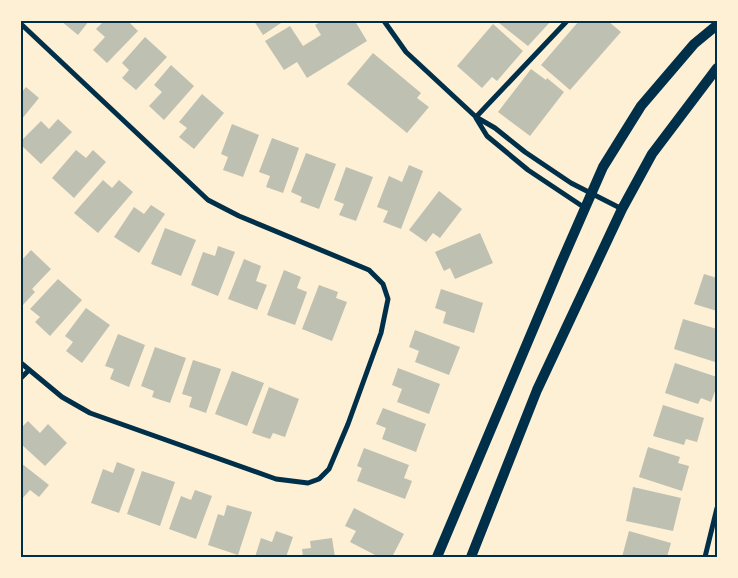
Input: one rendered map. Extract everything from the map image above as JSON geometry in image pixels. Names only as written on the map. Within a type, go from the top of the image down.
[{"type":"main road","points":[[437,557],[603,168],[641,106],[694,44],[717,25]]},
{"type":"main road","points":[[471,557],[537,390],[622,209],[652,154],[717,68]]},
{"type":"street","points":[[384,21],[406,52],[476,117],[495,128],[529,155],[571,183],[622,209]]},
{"type":"street","points":[[476,117],[568,21]]},
{"type":"street","points":[[21,24],[208,200],[239,216],[369,270],[383,284],[388,299],[381,333],[348,424],[329,469],[319,479],[308,483],[276,479],[90,413],[62,397],[21,363]]},
{"type":"street","points":[[476,117],[487,136],[522,165],[585,208]]},
{"type":"street","points":[[522,165],[529,155]]},
{"type":"street","points":[[21,378],[29,370]]},
{"type":"street","points":[[705,557],[717,508]]},
{"type":"building","points":[[61,21],[89,21],[78,35]]},
{"type":"building","points":[[104,21],[128,21],[138,31],[107,63],[93,50],[105,37],[96,29]]},
{"type":"building","points":[[254,21],[284,21],[263,35]]},
{"type":"building","points":[[322,21],[355,21],[367,41],[307,78],[297,62],[284,70],[265,41],[290,26],[303,46],[321,35],[315,25]]},
{"type":"building","points":[[501,21],[551,21],[528,46],[499,23]]},
{"type":"building","points":[[579,21],[608,21],[621,32],[570,90],[541,65]]},
{"type":"building","points":[[493,24],[523,51],[497,81],[492,77],[482,88],[457,66]]},
{"type":"building","points":[[145,37],[167,57],[136,90],[122,78],[129,70],[122,63]]},
{"type":"building","points":[[373,53],[421,93],[417,98],[429,107],[407,133],[347,84]]},
{"type":"building","points":[[171,65],[194,86],[164,120],[149,106],[162,92],[154,85]]},
{"type":"building","points":[[531,69],[546,80],[547,78],[564,92],[530,136],[498,112]]},
{"type":"building","points":[[26,87],[39,98],[21,120],[21,93]]},
{"type":"building","points":[[202,94],[224,113],[194,149],[179,137],[187,128],[179,122]]},
{"type":"building","points":[[58,119],[72,132],[41,164],[21,145],[21,141],[41,121],[49,129]]},
{"type":"building","points":[[232,124],[259,135],[243,177],[223,170],[228,157],[221,154]]},
{"type":"building","points":[[272,138],[299,148],[283,193],[266,187],[270,176],[259,172]]},
{"type":"building","points":[[76,150],[86,158],[93,150],[106,162],[74,198],[52,178]]},
{"type":"building","points":[[306,153],[336,164],[319,209],[300,202],[302,197],[291,192]]},
{"type":"building","points":[[409,165],[423,171],[401,229],[383,222],[388,211],[377,207],[389,176],[402,182]]},
{"type":"building","points":[[346,167],[373,177],[356,221],[339,215],[344,204],[334,200]]},
{"type":"building","points":[[103,180],[112,188],[119,180],[133,192],[98,233],[74,213]]},
{"type":"building","points":[[439,191],[462,209],[440,238],[433,233],[426,242],[409,230]]},
{"type":"building","points":[[151,205],[165,214],[139,253],[114,237],[134,207],[144,214]]},
{"type":"building","points":[[165,228],[196,240],[181,276],[151,264]]},
{"type":"building","points":[[480,233],[493,263],[455,279],[450,268],[444,271],[435,252]]},
{"type":"building","points":[[218,246],[235,252],[218,296],[191,285],[203,252],[215,256]]},
{"type":"building","points":[[31,250],[51,269],[32,289],[35,292],[23,305],[21,261]]},
{"type":"building","points":[[244,259],[261,266],[256,281],[267,285],[257,310],[228,299]]},
{"type":"building","points":[[284,270],[301,277],[297,288],[307,292],[295,325],[267,315]]},
{"type":"building","points":[[704,274],[717,278],[717,311],[694,304]]},
{"type":"building","points":[[58,279],[82,300],[50,336],[35,322],[40,317],[30,309]]},
{"type":"building","points":[[319,285],[338,292],[336,298],[347,302],[332,341],[302,329]]},
{"type":"building","points":[[441,289],[483,303],[474,333],[443,323],[446,312],[435,308]]},
{"type":"building","points":[[86,308],[110,325],[82,363],[66,351],[73,342],[65,336]]},
{"type":"building","points":[[683,319],[717,329],[717,356],[715,362],[674,349]]},
{"type":"building","points":[[415,330],[460,347],[449,375],[415,362],[419,351],[409,347]]},
{"type":"building","points":[[118,334],[145,345],[129,387],[110,379],[114,369],[105,366]]},
{"type":"building","points":[[155,347],[186,358],[170,403],[152,397],[154,391],[141,386]]},
{"type":"building","points":[[193,360],[221,369],[206,413],[189,407],[192,397],[182,394]]},
{"type":"building","points":[[675,363],[717,377],[717,386],[711,402],[701,398],[698,404],[665,393]]},
{"type":"building","points":[[398,368],[440,384],[429,414],[397,402],[402,389],[392,385]]},
{"type":"building","points":[[232,371],[264,383],[247,426],[215,414]]},
{"type":"building","points":[[269,387],[299,399],[285,437],[273,433],[270,439],[252,433]]},
{"type":"building","points":[[663,405],[704,418],[697,442],[686,439],[684,445],[653,436]]},
{"type":"building","points":[[383,408],[426,424],[416,452],[382,439],[386,428],[376,424]]},
{"type":"building","points":[[28,421],[40,433],[48,424],[67,443],[45,466],[21,444],[21,428]]},
{"type":"building","points":[[648,447],[680,457],[678,463],[689,466],[682,491],[639,477]]},
{"type":"building","points":[[364,448],[409,465],[404,478],[412,481],[405,499],[357,481],[362,468],[357,466]]},
{"type":"building","points":[[117,462],[135,469],[119,513],[91,503],[103,469],[113,473]]},
{"type":"building","points":[[21,463],[49,485],[39,497],[30,490],[21,500]]},
{"type":"building","points":[[142,471],[175,482],[160,526],[127,514]]},
{"type":"building","points":[[633,487],[681,498],[673,531],[626,521]]},
{"type":"building","points":[[195,490],[212,496],[196,539],[169,529],[181,496],[191,500]]},
{"type":"building","points":[[227,505],[252,512],[238,555],[208,545],[218,514],[224,516]]},
{"type":"building","points":[[354,508],[404,534],[392,557],[379,557],[350,542],[356,531],[345,526]]},
{"type":"building","points":[[276,531],[293,537],[286,557],[255,557],[261,538],[272,542]]},
{"type":"building","points":[[629,531],[671,543],[667,557],[622,557]]},
{"type":"building","points":[[332,538],[335,557],[303,557],[302,549],[311,548],[310,541]]}]
